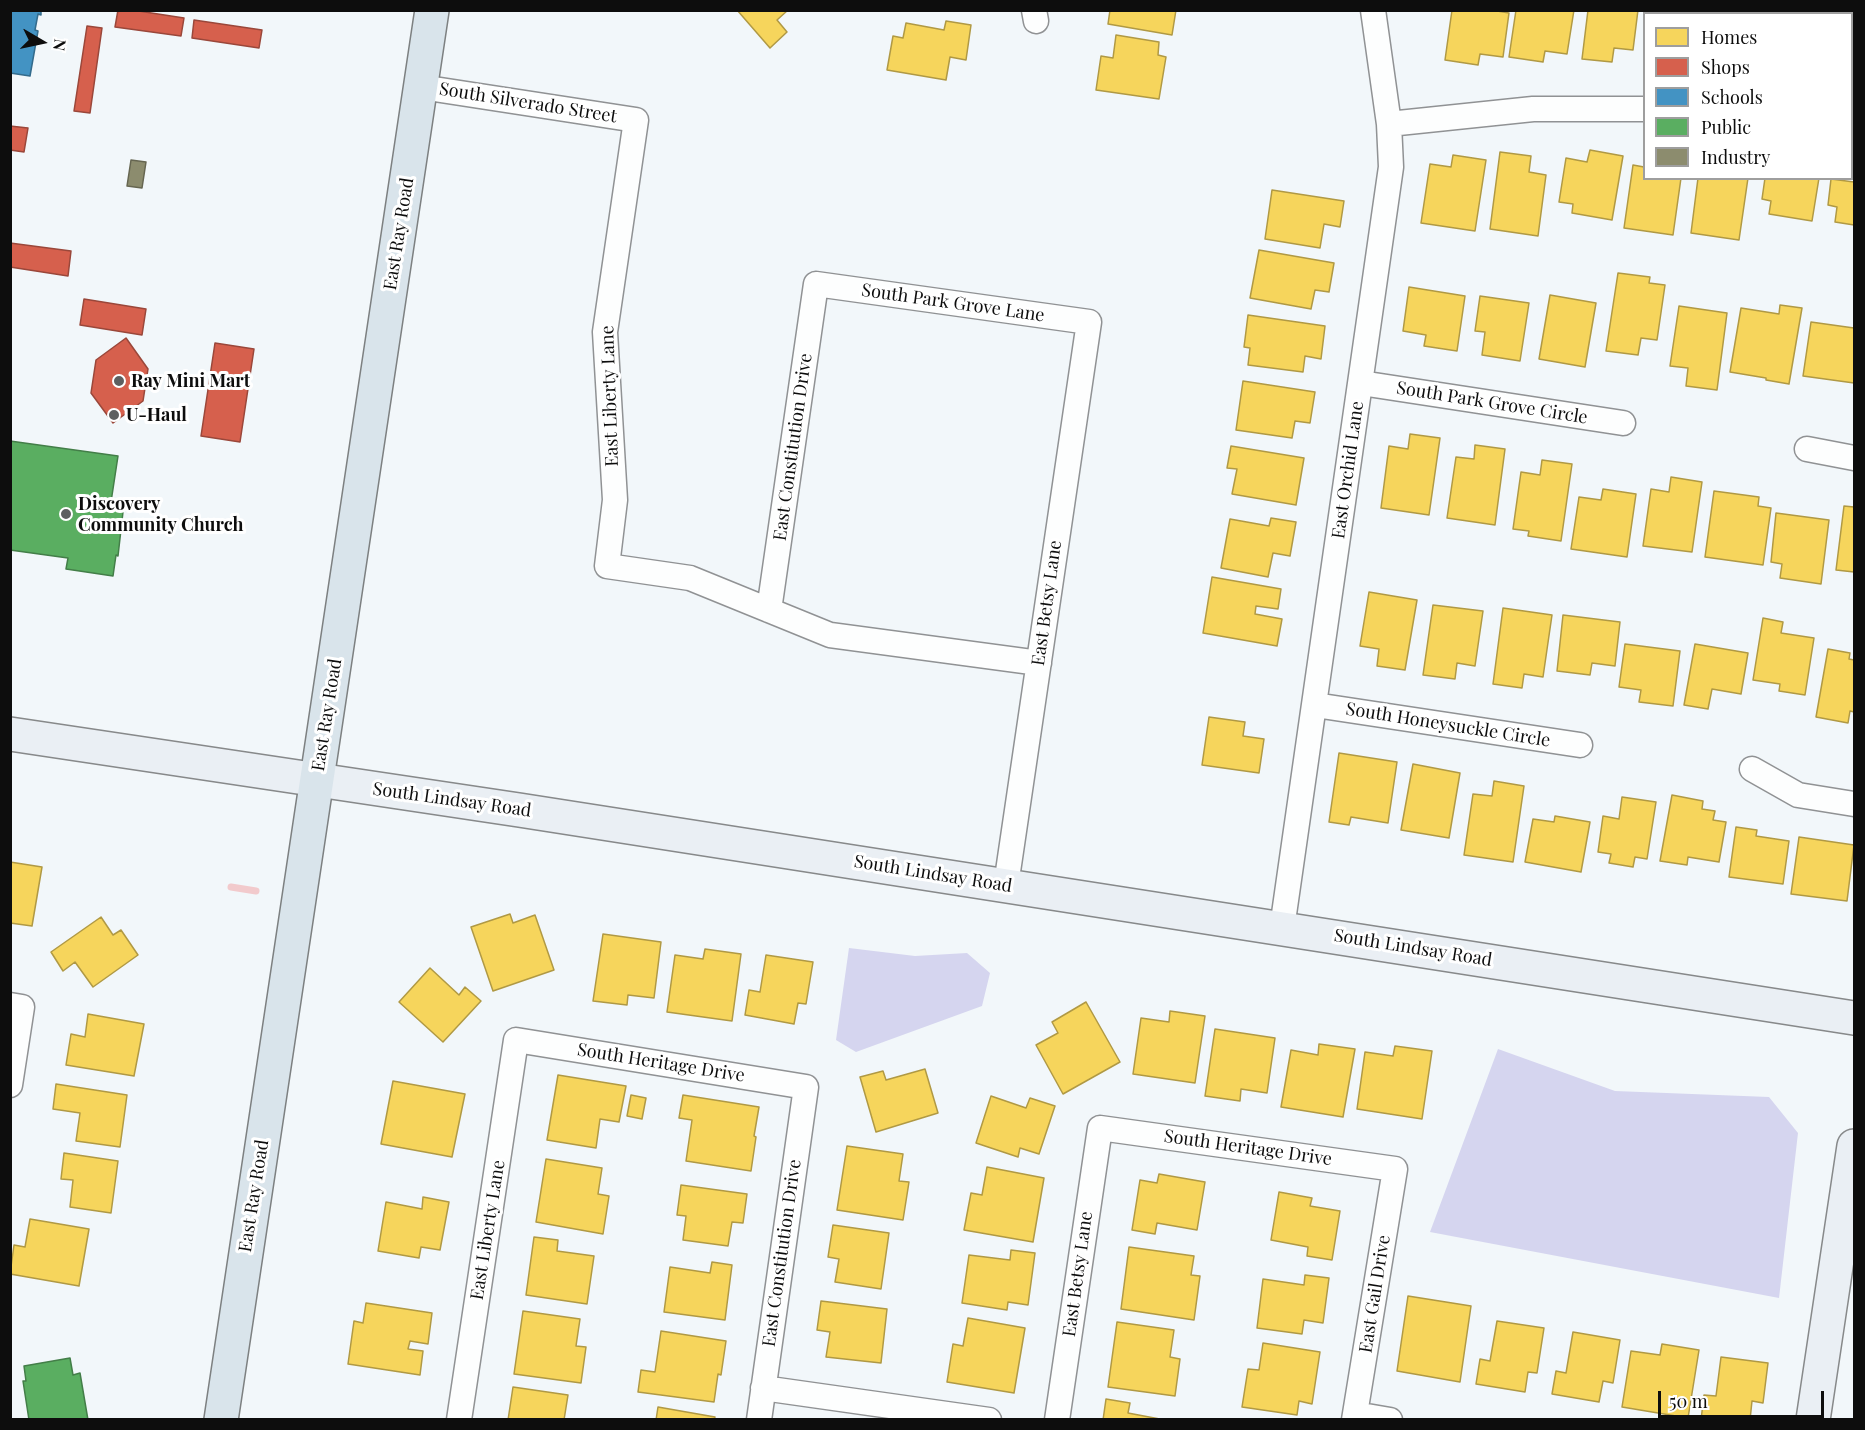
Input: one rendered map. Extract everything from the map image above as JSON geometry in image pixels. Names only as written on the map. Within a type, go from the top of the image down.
[{"type":"main road","name":"East Ray Road","points":[[221,1419],[432,10]]},
{"type":"main road","name":"South Lindsay Road","points":[[10,734],[1006,885],[1854,1018]]},
{"type":"main road","points":[[1813,1419],[1846,1246],[1854,1146]]},
{"type":"street","name":"East Orchid Lane","points":[[1282,928],[1391,167],[1389,124],[1373,10]]},
{"type":"street","name":"South Silverado Street","points":[[421,87],[636,120]]},
{"type":"street","points":[[1389,124],[1533,109],[1643,109]]},
{"type":"street","name":"East Liberty Lane","points":[[636,120],[605,332],[615,500],[607,566],[690,578],[770,610]]},
{"type":"street","name":"South Park Grove Lane","points":[[816,284],[1089,322]]},
{"type":"street","name":"East Constitution Drive","points":[[770,610],[816,284]]},
{"type":"street","name":"East Betsy Lane","points":[[1006,885],[1089,322]]},
{"type":"street","name":"South Park Grove Circle","points":[[1361,383],[1623,423]]},
{"type":"street","points":[[1807,449],[1854,458]]},
{"type":"street","points":[[770,610],[830,635],[1038,663]]},
{"type":"street","name":"South Honeysuckle Circle","points":[[1315,705],[1580,745]]},
{"type":"street","points":[[1752,769],[1798,795],[1854,804]]},
{"type":"street","points":[[10,1084],[16,1006]]},
{"type":"street","name":"East Liberty Lane","points":[[459,1419],[516,1040]]},
{"type":"street","name":"South Heritage Drive","points":[[516,1040],[806,1087]]},
{"type":"street","name":"East Constitution Drive","points":[[759,1419],[806,1087]]},
{"type":"street","name":"East Betsy Lane","points":[[1057,1419],[1100,1128]]},
{"type":"street","name":"South Heritage Drive","points":[[1100,1128],[1395,1169]]},
{"type":"street","name":"East Gail Drive","points":[[1355,1417],[1395,1169]]},
{"type":"street","points":[[764,1388],[989,1419]]},
{"type":"street","points":[[1355,1417],[1390,1419]]},
{"type":"shaded area","points":[[849,948],[915,956],[967,953],[990,973],[982,1006],[856,1052],[836,1040]]},
{"type":"shaded area","points":[[1498,1049],[1615,1091],[1769,1097],[1798,1133],[1779,1298],[1430,1232]]},
{"type":"building: Homes","points":[[737,10],[788,10],[777,20],[787,32],[770,48]]},
{"type":"building: Homes","points":[[1110,10],[1176,10],[1172,35],[1108,24]]},
{"type":"building: Homes","points":[[1452,10],[1491,10],[1509,13],[1503,57],[1480,54],[1478,65],[1445,60]]},
{"type":"building: Homes","points":[[1516,10],[1574,10],[1567,54],[1545,51],[1543,62],[1509,57]]},
{"type":"building: Homes","points":[[1588,10],[1638,10],[1633,50],[1614,48],[1612,62],[1582,59]]},
{"type":"building: Homes","points":[[1650,10],[1679,10],[1689,12],[1650,12]]},
{"type":"building: Homes","points":[[946,21],[971,25],[966,60],[950,57],[946,80],[887,70],[893,36],[903,38],[906,23],[944,30]]},
{"type":"building: Homes","points":[[1116,35],[1159,42],[1158,55],[1166,57],[1159,99],[1096,90],[1101,56],[1113,58]]},
{"type":"building: Homes","points":[[1854,46],[1854,89],[1853,88]]},
{"type":"building: Homes","points":[[1590,150],[1623,156],[1612,220],[1572,213],[1573,204],[1559,202],[1566,158],[1587,162]]},
{"type":"building: Homes","points":[[1500,152],[1531,156],[1529,172],[1546,175],[1538,236],[1490,229]]},
{"type":"building: Homes","points":[[1453,155],[1486,160],[1475,231],[1421,223],[1430,164],[1451,167]]},
{"type":"building: Homes","points":[[1633,165],[1643,167],[1643,180],[1681,180],[1673,235],[1624,228]]},
{"type":"building: Homes","points":[[1698,180],[1748,180],[1739,240],[1691,233]]},
{"type":"building: Homes","points":[[1765,180],[1819,180],[1812,221],[1769,214],[1771,201],[1762,199]]},
{"type":"building: Homes","points":[[1831,180],[1854,182],[1854,225],[1835,222],[1837,207],[1828,205]]},
{"type":"building: Homes","points":[[1272,190],[1344,201],[1340,227],[1324,224],[1320,248],[1265,239]]},
{"type":"building: Homes","points":[[1259,250],[1334,263],[1329,292],[1315,290],[1311,309],[1250,298]]},
{"type":"building: Homes","points":[[1618,273],[1650,277],[1649,283],[1665,285],[1657,340],[1641,338],[1638,355],[1606,351]]},
{"type":"building: Homes","points":[[1409,287],[1465,296],[1457,351],[1424,346],[1426,335],[1403,331]]},
{"type":"building: Homes","points":[[1550,295],[1596,303],[1585,367],[1539,359]]},
{"type":"building: Homes","points":[[1480,296],[1529,303],[1520,361],[1482,355],[1485,332],[1475,331]]},
{"type":"building: Homes","points":[[1780,305],[1802,308],[1789,384],[1730,372],[1741,308],[1779,314]]},
{"type":"building: Homes","points":[[1679,306],[1727,313],[1717,390],[1686,386],[1688,368],[1670,366]]},
{"type":"building: Homes","points":[[1248,315],[1325,326],[1321,359],[1305,356],[1303,372],[1248,365],[1250,348],[1244,347]]},
{"type":"building: Homes","points":[[1811,322],[1854,328],[1854,383],[1803,376]]},
{"type":"building: Homes","points":[[1243,381],[1315,392],[1310,423],[1295,421],[1292,438],[1236,430]]},
{"type":"building: Homes","points":[[1410,434],[1440,438],[1429,515],[1381,508],[1389,446],[1408,449]]},
{"type":"building: Homes","points":[[1475,445],[1505,449],[1495,525],[1447,518],[1456,457],[1474,459]]},
{"type":"building: Homes","points":[[1231,446],[1304,458],[1296,505],[1232,494],[1237,469],[1227,468]]},
{"type":"building: Homes","points":[[1542,460],[1572,464],[1561,541],[1528,536],[1529,531],[1513,529],[1521,472],[1540,475]]},
{"type":"building: Homes","points":[[1671,477],[1702,482],[1692,552],[1643,546],[1651,489],[1669,492]]},
{"type":"building: Homes","points":[[1603,489],[1636,494],[1627,557],[1571,549],[1579,497],[1601,500]]},
{"type":"building: Homes","points":[[1714,491],[1759,497],[1758,506],[1771,508],[1763,565],[1705,557]]},
{"type":"building: Homes","points":[[1844,506],[1854,507],[1854,572],[1836,570]]},
{"type":"building: Homes","points":[[1776,513],[1829,520],[1821,584],[1780,578],[1782,564],[1771,562]]},
{"type":"building: Homes","points":[[1271,518],[1296,522],[1290,556],[1273,553],[1268,577],[1221,568],[1230,519],[1269,526]]},
{"type":"building: Homes","points":[[1212,577],[1281,589],[1278,609],[1256,606],[1255,614],[1282,619],[1277,646],[1203,633]]},
{"type":"building: Homes","points":[[1369,592],[1417,600],[1405,670],[1377,666],[1379,649],[1360,646]]},
{"type":"building: Homes","points":[[1433,605],[1483,611],[1475,666],[1457,663],[1455,679],[1423,675]]},
{"type":"building: Homes","points":[[1503,608],[1552,615],[1543,677],[1524,674],[1522,688],[1493,684]]},
{"type":"building: Homes","points":[[1563,615],[1620,622],[1615,666],[1592,663],[1590,675],[1557,671]]},
{"type":"building: Homes","points":[[1763,618],[1783,622],[1781,633],[1814,638],[1805,695],[1779,691],[1780,684],[1753,680]]},
{"type":"building: Homes","points":[[1625,644],[1680,651],[1673,706],[1639,702],[1641,690],[1619,687]]},
{"type":"building: Homes","points":[[1695,644],[1748,653],[1741,694],[1712,689],[1708,709],[1684,705]]},
{"type":"building: Homes","points":[[1828,649],[1850,653],[1849,659],[1854,660],[1854,712],[1850,711],[1848,723],[1816,717]]},
{"type":"building: Homes","points":[[1209,717],[1245,722],[1243,736],[1264,739],[1259,773],[1202,765]]},
{"type":"building: Homes","points":[[1339,753],[1397,762],[1388,823],[1351,817],[1349,825],[1329,822]]},
{"type":"building: Homes","points":[[1413,764],[1460,773],[1449,838],[1401,830]]},
{"type":"building: Homes","points":[[1494,781],[1524,786],[1513,862],[1464,855],[1473,794],[1492,796]]},
{"type":"building: Homes","points":[[1672,795],[1703,801],[1702,809],[1715,811],[1713,820],[1726,822],[1719,862],[1688,857],[1687,865],[1660,861]]},
{"type":"building: Homes","points":[[1622,797],[1656,802],[1647,859],[1635,857],[1633,867],[1609,863],[1611,854],[1598,852],[1603,816],[1619,819]]},
{"type":"building: Homes","points":[[1555,816],[1590,822],[1581,872],[1525,862],[1533,819],[1554,822]]},
{"type":"building: Homes","points":[[1736,827],[1757,830],[1756,836],[1789,841],[1783,884],[1729,877]]},
{"type":"building: Homes","points":[[1799,837],[1854,845],[1847,901],[1791,894]]},
{"type":"building: Homes","points":[[10,862],[42,867],[32,926],[10,923]]},
{"type":"building: Homes","points":[[510,914],[513,923],[535,915],[554,970],[493,991],[471,927]]},
{"type":"building: Homes","points":[[101,917],[113,935],[121,930],[138,955],[93,987],[75,962],[63,971],[51,952]]},
{"type":"building: Homes","points":[[603,934],[661,942],[654,998],[628,995],[627,1005],[593,1001]]},
{"type":"building: Homes","points":[[705,949],[741,954],[732,1021],[667,1012],[675,955],[703,959]]},
{"type":"building: Homes","points":[[766,955],[813,962],[806,1004],[798,1003],[794,1024],[745,1015],[749,990],[760,992]]},
{"type":"building: Homes","points":[[430,968],[459,995],[465,987],[481,1001],[443,1042],[399,1002]]},
{"type":"building: Homes","points":[[1086,1002],[1120,1062],[1063,1094],[1036,1045],[1058,1033],[1052,1022]]},
{"type":"building: Homes","points":[[1170,1011],[1205,1016],[1195,1083],[1133,1074],[1141,1018],[1169,1022]]},
{"type":"building: Homes","points":[[88,1014],[144,1024],[134,1076],[66,1065],[71,1034],[85,1037]]},
{"type":"building: Homes","points":[[1215,1029],[1275,1038],[1267,1093],[1241,1089],[1240,1101],[1205,1096]]},
{"type":"building: Homes","points":[[1319,1044],[1355,1049],[1343,1117],[1281,1107],[1291,1050],[1318,1055]]},
{"type":"building: Homes","points":[[1395,1046],[1432,1051],[1422,1119],[1357,1109],[1365,1052],[1393,1056]]},
{"type":"building: Homes","points":[[925,1069],[938,1113],[876,1132],[860,1077],[883,1071],[886,1080]]},
{"type":"building: Homes","points":[[558,1075],[626,1086],[619,1122],[600,1119],[596,1148],[547,1140]]},
{"type":"building: Homes","points":[[393,1081],[465,1094],[452,1157],[381,1144]]},
{"type":"building: Homes","points":[[56,1084],[127,1095],[120,1147],[76,1141],[80,1113],[53,1109]]},
{"type":"building: Homes","points":[[631,1095],[646,1098],[642,1119],[627,1116]]},
{"type":"building: Homes","points":[[683,1095],[759,1107],[751,1171],[686,1161],[692,1120],[679,1118]]},
{"type":"building: Homes","points":[[991,1096],[1026,1108],[1030,1098],[1055,1106],[1039,1154],[1020,1148],[1018,1157],[976,1143]]},
{"type":"building: Homes","points":[[847,1146],[903,1154],[899,1181],[909,1182],[903,1220],[837,1210]]},
{"type":"building: Homes","points":[[64,1153],[118,1161],[111,1213],[70,1207],[73,1180],[61,1179]]},
{"type":"building: Homes","points":[[546,1159],[602,1168],[598,1194],[609,1196],[603,1234],[536,1222]]},
{"type":"building: Homes","points":[[987,1167],[1044,1178],[1033,1242],[964,1230],[971,1193],[982,1195]]},
{"type":"building: Homes","points":[[1159,1174],[1205,1182],[1197,1230],[1157,1223],[1155,1234],[1132,1230],[1140,1180],[1157,1183]]},
{"type":"building: Homes","points":[[681,1185],[747,1194],[743,1223],[732,1222],[728,1246],[683,1240],[686,1216],[677,1215]]},
{"type":"building: Homes","points":[[1279,1192],[1312,1198],[1310,1206],[1340,1211],[1332,1260],[1307,1256],[1308,1247],[1271,1240]]},
{"type":"building: Homes","points":[[423,1197],[449,1202],[440,1250],[421,1247],[419,1258],[378,1251],[386,1202],[422,1209]]},
{"type":"building: Homes","points":[[30,1219],[89,1229],[79,1286],[10,1274],[14,1245],[25,1247]]},
{"type":"building: Homes","points":[[833,1225],[889,1233],[881,1289],[835,1282],[839,1259],[828,1257]]},
{"type":"building: Homes","points":[[534,1237],[558,1240],[557,1251],[594,1256],[587,1304],[526,1295]]},
{"type":"building: Homes","points":[[1129,1247],[1194,1256],[1191,1275],[1200,1276],[1194,1320],[1121,1309]]},
{"type":"building: Homes","points":[[1011,1250],[1035,1253],[1028,1305],[1008,1302],[1007,1310],[962,1303],[969,1255],[1010,1260]]},
{"type":"building: Homes","points":[[712,1262],[732,1265],[725,1320],[664,1312],[670,1267],[710,1273]]},
{"type":"building: Homes","points":[[1305,1275],[1329,1278],[1323,1323],[1304,1320],[1302,1334],[1257,1328],[1263,1279],[1304,1285]]},
{"type":"building: Homes","points":[[1408,1296],[1471,1306],[1460,1382],[1397,1371]]},
{"type":"building: Homes","points":[[821,1301],[887,1309],[881,1363],[826,1357],[830,1332],[817,1330]]},
{"type":"building: Homes","points":[[366,1303],[432,1313],[428,1344],[410,1341],[408,1349],[423,1351],[420,1375],[348,1364],[354,1321],[363,1323]]},
{"type":"building: Homes","points":[[523,1311],[580,1319],[576,1346],[586,1347],[581,1383],[514,1374]]},
{"type":"building: Homes","points":[[968,1318],[1025,1328],[1014,1393],[947,1382],[953,1344],[963,1346]]},
{"type":"building: Homes","points":[[1497,1321],[1544,1328],[1537,1373],[1528,1372],[1525,1392],[1476,1384],[1480,1359],[1490,1361]]},
{"type":"building: Homes","points":[[1117,1322],[1174,1330],[1170,1357],[1180,1359],[1175,1396],[1108,1387]]},
{"type":"building: Homes","points":[[661,1331],[726,1341],[714,1402],[638,1392],[641,1370],[655,1372]]},
{"type":"building: Homes","points":[[1573,1332],[1620,1340],[1613,1383],[1603,1381],[1599,1402],[1552,1394],[1556,1371],[1566,1373]]},
{"type":"building: Homes","points":[[1263,1343],[1320,1352],[1312,1404],[1299,1401],[1297,1415],[1242,1407],[1248,1369],[1259,1370]]},
{"type":"building: Homes","points":[[1662,1344],[1699,1350],[1688,1418],[1622,1407],[1631,1351],[1660,1355]]},
{"type":"building: Homes","points":[[1721,1357],[1768,1363],[1763,1403],[1752,1401],[1750,1420],[1701,1420],[1704,1395],[1716,1396]]},
{"type":"building: Homes","points":[[513,1387],[568,1395],[564,1420],[508,1420]]},
{"type":"building: Homes","points":[[1106,1399],[1130,1403],[1128,1413],[1165,1420],[1103,1420]]},
{"type":"building: Homes","points":[[658,1407],[715,1417],[714,1420],[656,1420]]},
{"type":"building: Shops","points":[[118,10],[184,18],[181,36],[115,27]]},
{"type":"building: Shops","points":[[194,20],[262,30],[259,48],[192,38]]},
{"type":"building: Shops","points":[[87,26],[102,28],[90,113],[74,111]]},
{"type":"building: Shops","points":[[10,126],[28,128],[24,152],[10,150]]},
{"type":"building: Shops","points":[[10,243],[71,251],[68,276],[10,267]]},
{"type":"building: Shops","points":[[84,299],[146,309],[142,335],[80,325]]},
{"type":"building: Shops","name":"Ray Mini Mart","points":[[126,338],[148,369],[143,401],[113,423],[91,393],[96,360]]},
{"type":"building: Shops","points":[[215,343],[254,349],[240,442],[201,436]]},
{"type":"building: Schools","points":[[10,10],[41,10],[35,30],[38,31],[30,76],[10,73]]},
{"type":"building: Public","name":"Discovery Community Church","points":[[10,441],[118,456],[111,502],[124,503],[118,556],[116,555],[113,576],[66,569],[68,558],[10,550]]},
{"type":"building: Public","points":[[70,1358],[73,1375],[80,1373],[88,1420],[29,1420],[23,1381],[26,1381],[24,1366]]},
{"type":"building: Industry","points":[[131,160],[146,162],[142,188],[127,186]]},
{"type":"waterway","points":[[231,887],[256,891]]},
{"type":"place","name":"Ray Mini Mart","points":[[119,381]]},
{"type":"place","name":"U-Haul","points":[[114,415]]},
{"type":"place","name":"Discovery Community Church","points":[[66,514]]}]
